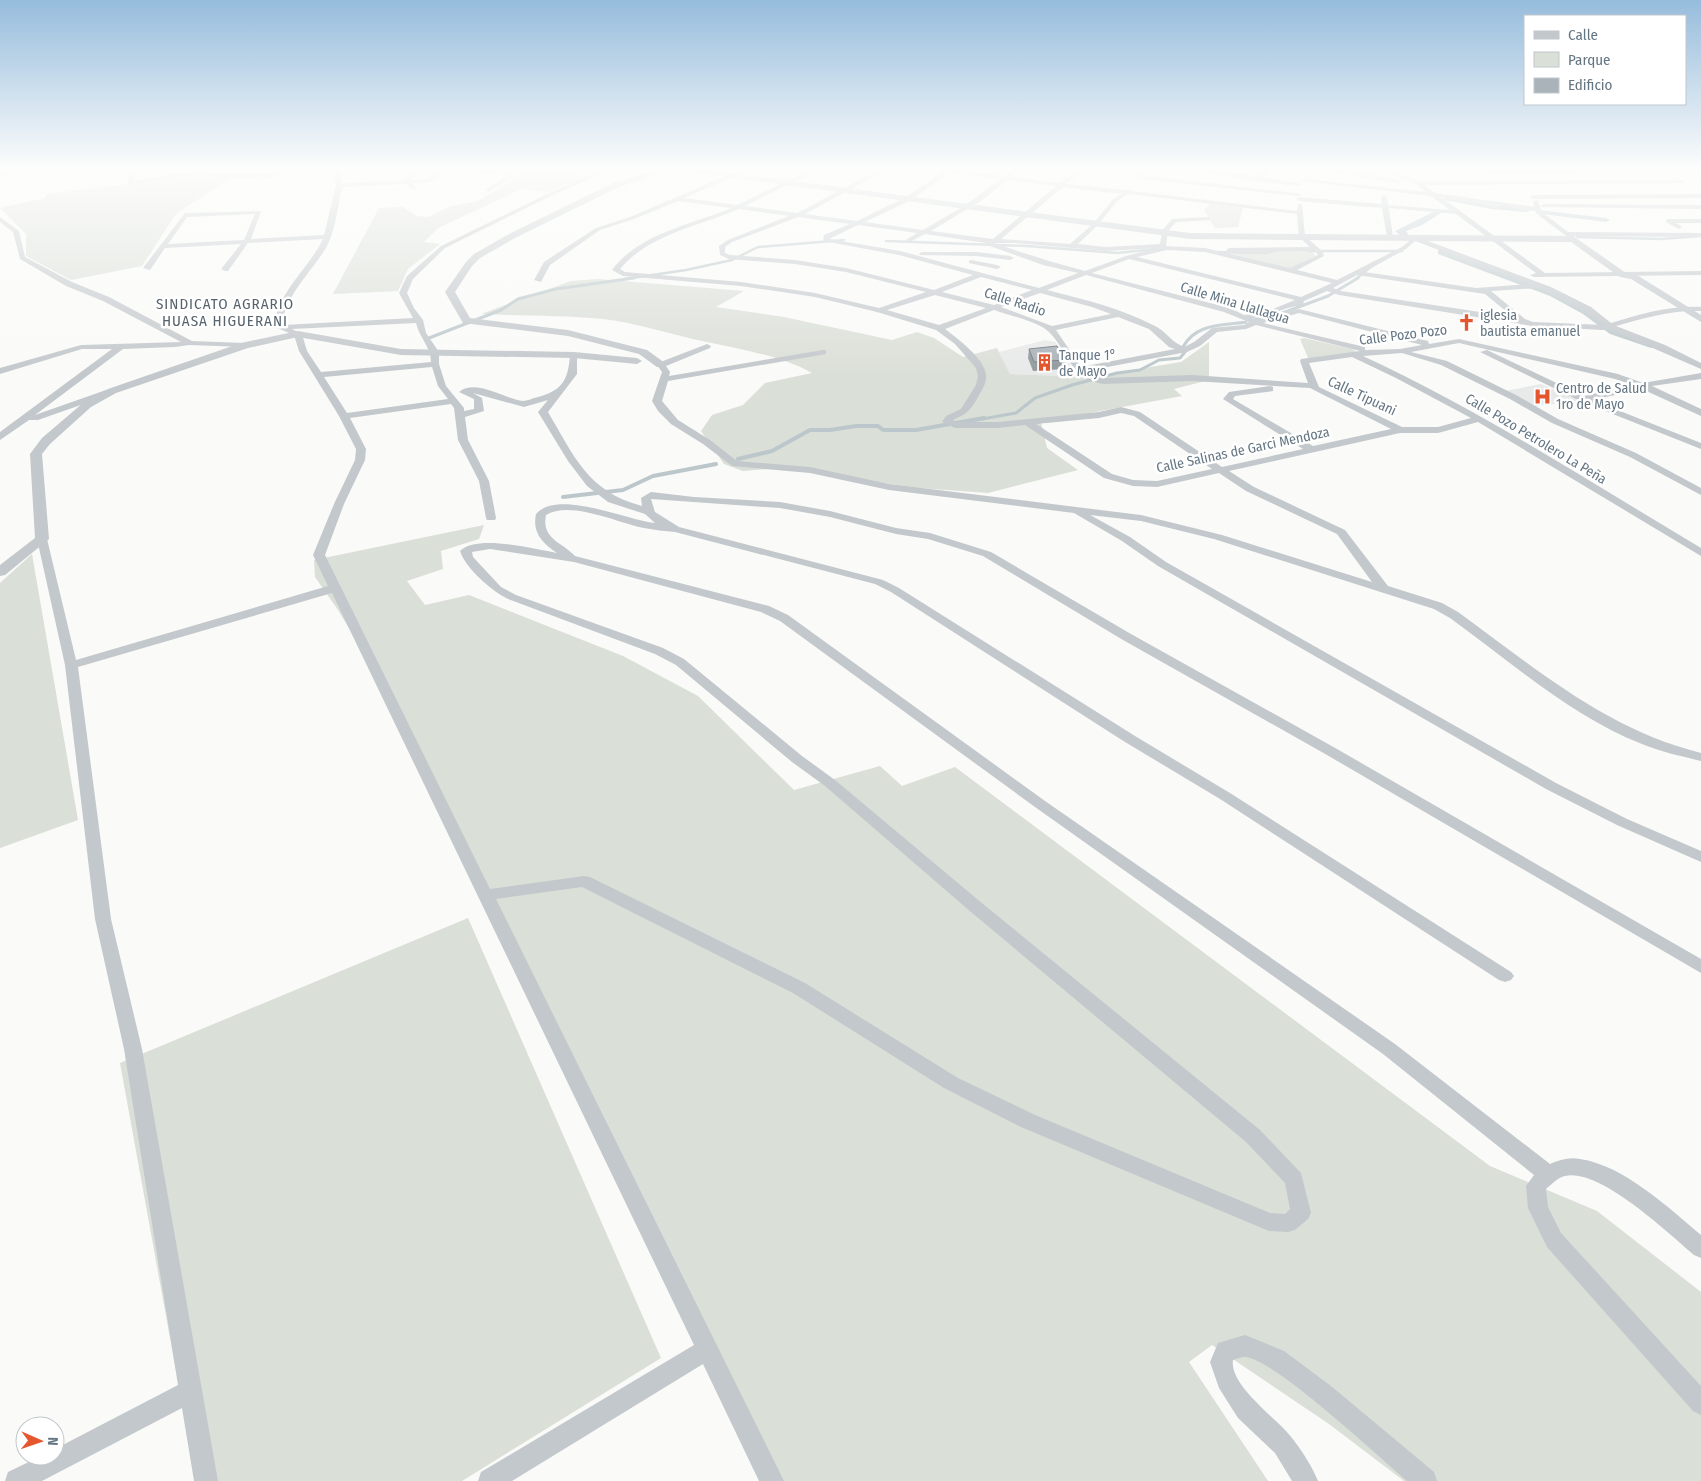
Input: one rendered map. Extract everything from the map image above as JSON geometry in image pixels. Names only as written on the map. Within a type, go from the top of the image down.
[{"type":"street","points":[[17,236],[20,253],[26,261],[69,284],[106,299],[190,343]]},
{"type":"street","points":[[147,268],[170,236]]},
{"type":"street","points":[[225,269],[249,236]]},
{"type":"street","points":[[466,236],[444,247],[431,257],[410,278],[403,293],[410,308],[419,320],[422,333],[436,352],[434,364],[442,386],[459,408],[463,440],[484,480],[491,518]]},
{"type":"street","points":[[512,236],[477,256],[469,264],[450,292],[466,321],[535,328],[643,352],[661,365],[666,372],[656,401],[659,407],[669,418],[715,447],[728,460],[736,464],[810,470],[889,487],[1072,509],[1168,523],[1383,588],[1438,606],[1454,615],[1568,698],[1623,730],[1663,747],[1701,758]]},
{"type":"street","points":[[538,280],[547,264],[586,236]]},
{"type":"street","points":[[663,236],[650,241],[622,262],[616,270],[630,274],[762,286],[815,295],[879,310],[940,328],[958,342],[980,367],[982,376],[980,385],[965,410],[949,418],[947,422],[956,425],[1028,422],[1099,415],[1121,410],[1137,414],[1250,489],[1341,532],[1383,588]]},
{"type":"street","name":"Calle Radio","points":[[739,236],[722,246],[722,254],[738,258],[819,265],[935,292],[1039,322],[1051,329],[1079,370]]},
{"type":"street","points":[[826,236],[825,240],[900,253],[1042,290],[1120,314],[1152,327],[1172,345],[1184,350]]},
{"type":"street","points":[[908,241],[917,236]]},
{"type":"street","points":[[955,236],[992,241],[1115,249],[1165,247],[1205,250],[1338,282]]},
{"type":"street","points":[[998,236],[988,244],[1026,257]]},
{"type":"street","points":[[1072,246],[1083,236]]},
{"type":"street","points":[[1165,247],[1166,236]]},
{"type":"street","points":[[1193,236],[1394,237],[1412,240],[1514,276],[1579,308],[1606,327],[1701,371]]},
{"type":"street","points":[[1489,236],[1542,274]]},
{"type":"street","points":[[1244,317],[1267,314],[1327,288],[1412,240],[1640,236]]},
{"type":"street","points":[[163,246],[327,237],[320,252],[296,285],[278,320],[279,327]]},
{"type":"street","points":[[1292,270],[1318,258],[1321,254],[1302,237]]},
{"type":"street","points":[[1570,237],[1623,274],[1634,278],[1701,319]]},
{"type":"street","points":[[1412,240],[1536,286]]},
{"type":"street","points":[[940,328],[1128,257],[1165,247]]},
{"type":"street","points":[[1205,250],[1316,249]]},
{"type":"street","points":[[900,253],[976,254],[1016,259],[1026,257]]},
{"type":"street","points":[[941,254],[998,267]]},
{"type":"street","name":"Calle Mina Llallagua","points":[[1026,257],[1227,310],[1254,323],[1355,348],[1380,351]]},
{"type":"street","points":[[1128,257],[1300,299]]},
{"type":"street","points":[[1357,272],[1471,290],[1536,286]]},
{"type":"street","points":[[1514,276],[1542,274],[1701,273]]},
{"type":"street","points":[[879,310],[935,292],[980,274]]},
{"type":"street","points":[[1327,288],[1339,293],[1532,324],[1606,327],[1644,316],[1683,308],[1701,309]]},
{"type":"street","points":[[1486,290],[1522,321]]},
{"type":"street","points":[[1299,312],[1296,308],[1300,299]]},
{"type":"street","points":[[1079,370],[1184,350],[1197,344],[1215,330],[1246,327],[1254,323],[1299,312],[1408,340],[1440,344]]},
{"type":"street","points":[[1051,329],[1120,314]]},
{"type":"street","points":[[279,327],[419,320]]},
{"type":"street","points":[[279,327],[298,334],[401,352],[574,354],[622,358],[661,365],[707,346]]},
{"type":"street","points":[[1606,327],[1701,366]]},
{"type":"street","points":[[27,417],[35,418],[245,346],[298,334]]},
{"type":"street","points":[[298,334],[302,351],[344,416],[361,449],[360,460],[339,504],[319,555],[772,1481]]},
{"type":"street","points":[[1459,341],[1480,337]]},
{"type":"street","points":[[1459,341],[1583,399],[1701,446]]},
{"type":"street","name":"Calle Pozo Pozo","points":[[1313,386],[1304,361],[1380,351],[1400,351],[1459,341],[1608,374],[1646,386],[1701,413]]},
{"type":"street","points":[[0,371],[81,347],[190,343],[245,346]]},
{"type":"street","points":[[0,437],[121,346]]},
{"type":"street","points":[[1400,351],[1444,363],[1513,397],[1554,421],[1633,455],[1701,492]]},
{"type":"street","points":[[664,379],[823,352]]},
{"type":"street","points":[[574,354],[573,374],[543,412],[570,456],[593,488],[613,501],[650,512]]},
{"type":"street","name":"Calle Pozo Petrolero La Peña","points":[[1354,355],[1399,376],[1478,419],[1701,553]]},
{"type":"street","points":[[1689,360],[1701,358]]},
{"type":"street","points":[[318,375],[434,364]]},
{"type":"street","points":[[1079,370],[1092,379],[1103,381],[1192,378],[1313,386]]},
{"type":"street","points":[[1583,399],[1701,376]]},
{"type":"street","points":[[1312,449],[1227,399],[1232,394],[1313,386]]},
{"type":"street","name":"Calle Tipuani","points":[[1313,386],[1321,392],[1400,430]]},
{"type":"street","points":[[460,415],[479,411],[478,398],[463,392],[475,390],[524,404],[558,394]]},
{"type":"street","points":[[112,391],[87,405],[46,441],[36,454],[42,539],[54,602],[71,665],[103,919],[133,1049],[206,1481]]},
{"type":"street","points":[[344,416],[454,401]]},
{"type":"street","name":"Calle Salinas de Garci Mendoza","points":[[1028,422],[1108,476],[1133,483],[1157,484],[1400,430],[1438,430],[1478,419]]},
{"type":"street","points":[[675,529],[656,520],[645,503],[646,498],[651,495],[694,500],[780,505],[830,514],[896,531],[930,536],[988,554],[1128,637],[1401,792],[1701,968]]},
{"type":"street","points":[[575,559],[545,540],[540,531],[538,520],[541,514],[550,509],[563,507],[603,513],[644,525],[675,529],[879,582],[895,590],[1130,739],[1225,796],[1505,976]]},
{"type":"street","points":[[1072,509],[1126,539],[1162,564],[1551,786],[1622,822],[1701,857]]},
{"type":"street","points":[[0,572],[42,539]]},
{"type":"street","points":[[485,895],[584,881],[799,988],[951,1083],[1028,1121],[1179,1186],[1269,1222],[1288,1223],[1301,1213],[1294,1179],[1253,1136],[984,914],[830,783],[797,760],[680,662],[659,651],[497,589],[468,558],[466,551],[475,547],[490,546],[575,559],[765,609],[784,618],[1064,821],[1389,1049],[1548,1174]]},
{"type":"street","points":[[71,665],[335,588]]},
{"type":"street","points":[[1701,1248],[1628,1189],[1591,1169],[1566,1166],[1548,1174],[1536,1186],[1538,1208],[1554,1240],[1701,1403]]},
{"type":"street","points":[[1306,1481],[1283,1445],[1246,1410],[1227,1380],[1221,1362],[1226,1351],[1245,1346],[1276,1359],[1323,1394],[1425,1481]]},
{"type":"street","points":[[490,1481],[708,1349]]},
{"type":"street","points":[[17,1481],[191,1391]]},
{"type":"shaded area","name":"Tanque 1° de Mayo","points":[[1045,340],[1055,342],[1061,348],[1073,369],[1062,376],[1010,374],[999,352]]},
{"type":"shaded area","name":"Centro de Salud 1ro de Mayo","points":[[1541,384],[1581,401],[1536,406],[1505,391]]},
{"type":"green space","points":[[26,236],[162,236],[142,266],[71,280],[26,256]]},
{"type":"green space","points":[[364,236],[430,236],[424,242],[440,244],[408,269],[398,291],[333,294]]},
{"type":"green space","points":[[1218,251],[1312,251],[1316,256],[1289,268]]},
{"type":"green space","points":[[598,279],[744,291],[716,307],[784,317],[892,340],[917,332],[934,338],[963,357],[997,348],[1010,374],[1089,377],[1181,362],[1209,342],[1209,380],[1174,389],[1182,396],[1041,422],[1047,448],[1078,470],[988,493],[919,488],[841,477],[792,467],[743,471],[724,464],[701,431],[712,415],[743,405],[765,383],[812,373],[787,362],[761,354],[616,321],[573,317],[481,314],[571,281]]},
{"type":"green space","points":[[1304,338],[1352,349],[1357,352],[1309,360],[1300,339]]},
{"type":"green space","points":[[484,525],[479,539],[441,551],[443,569],[407,581],[425,605],[469,595],[623,656],[698,696],[794,790],[880,766],[902,786],[955,767],[1490,1166],[1597,1211],[1701,1292],[1701,1481],[1404,1481],[1329,1424],[1212,1345],[1189,1362],[1268,1481],[768,1481],[404,720],[338,610],[315,577],[314,560]]},
{"type":"green space","points":[[32,554],[78,820],[0,848],[0,583]]},
{"type":"green space","points":[[468,918],[661,1358],[462,1481],[196,1481],[120,1063]]},
{"type":"building","points":[[1057,346],[1065,360],[1034,362],[1029,349]]},
{"type":"waterway","points":[[1577,237],[1661,239],[1699,236]]},
{"type":"waterway","points":[[625,279],[686,270],[732,260],[758,247],[844,240]]},
{"type":"waterway","points":[[886,241],[1027,246],[1117,253],[1155,249]]},
{"type":"waterway","points":[[1218,252],[1265,253],[1277,250]]},
{"type":"waterway","points":[[1308,251],[1402,251]]},
{"type":"waterway","points":[[1441,252],[1553,294],[1586,312],[1614,332],[1651,345]]},
{"type":"waterway","points":[[1356,279],[1373,265]]},
{"type":"waterway","points":[[429,338],[501,310],[518,299],[556,289],[634,278]]},
{"type":"waterway","points":[[1253,320],[1277,315],[1328,296],[1358,278]]},
{"type":"waterway","points":[[1183,347],[1188,339],[1202,330],[1219,325],[1246,322]]},
{"type":"waterway","points":[[976,420],[1016,413],[1035,398],[1072,385],[1117,373],[1140,370],[1159,360],[1180,358],[1185,352]]},
{"type":"waterway","points":[[738,459],[772,451],[810,430],[830,430],[856,426],[878,426],[883,430],[916,430],[984,418]]},
{"type":"waterway","points":[[563,497],[623,490],[653,476],[716,464]]},
{"type":"place","name":"iglesia bautista emanuel","points":[[1466,323]]},
{"type":"place","name":"Tanque 1° de Mayo","points":[[1045,363]]},
{"type":"place","name":"Centro de Salud 1ro de Mayo","points":[[1542,396]]},
{"type":"district","name":"SINDICATO AGRARIO HUASA HIGUERANI","points":[[225,312]]}]
